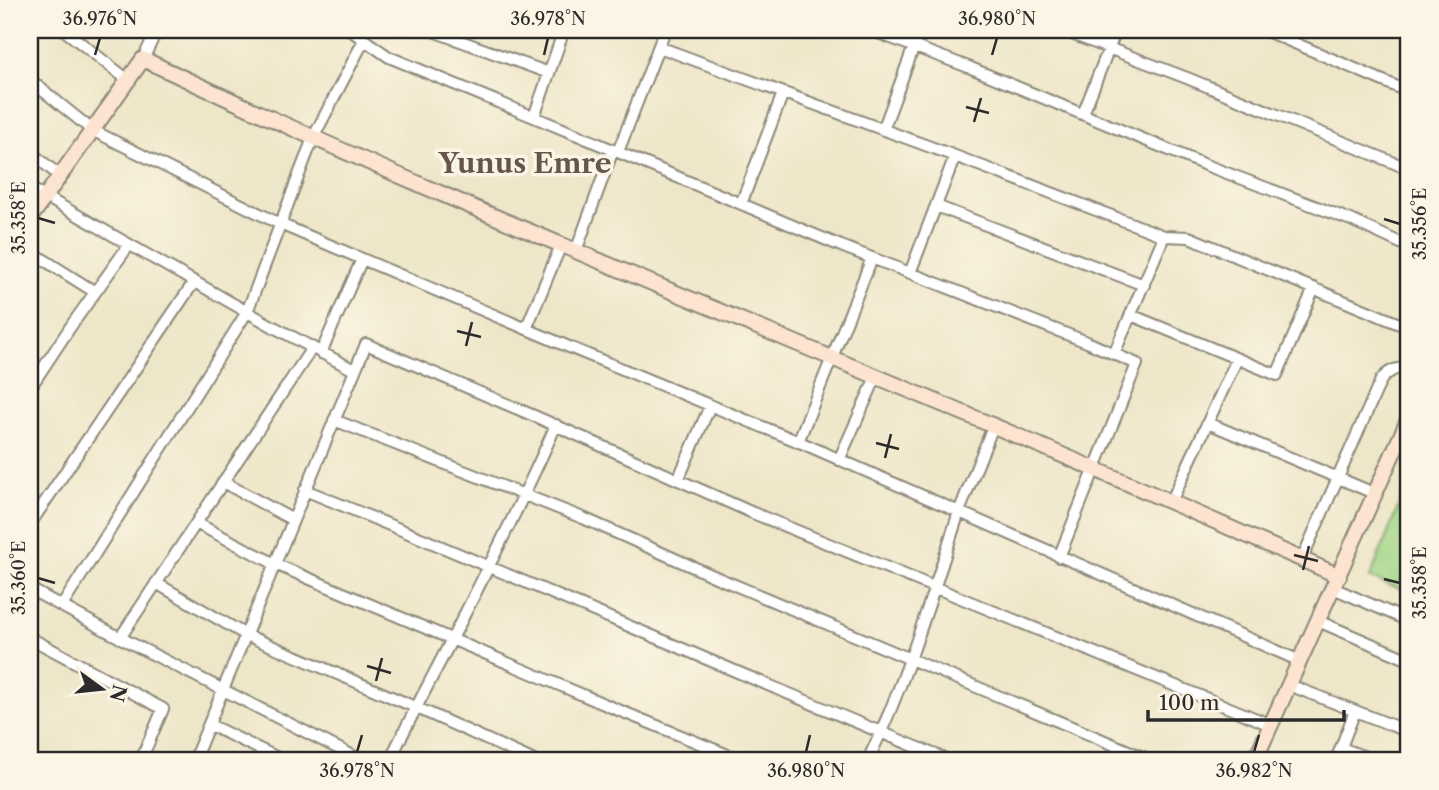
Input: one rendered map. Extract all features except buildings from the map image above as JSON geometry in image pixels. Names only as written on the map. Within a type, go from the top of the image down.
[{"type":"main road","points":[[30,218],[143,59],[263,116],[561,245],[1094,468],[1302,559],[1336,582]]},
{"type":"main road","points":[[1255,760],[1409,418]]},
{"type":"street","points":[[64,30],[128,80]]},
{"type":"street","points":[[143,30],[155,34],[143,59]]},
{"type":"street","points":[[350,30],[389,57],[872,258],[1138,364],[1059,557]]},
{"type":"street","points":[[430,30],[549,73]]},
{"type":"street","points":[[534,117],[564,30]]},
{"type":"street","points":[[576,251],[665,30]]},
{"type":"street","points":[[870,30],[971,68],[1202,164],[1351,220],[1409,247]]},
{"type":"street","points":[[883,130],[920,30]]},
{"type":"street","points":[[1061,30],[1409,169]]},
{"type":"street","points":[[1083,114],[1116,30]]},
{"type":"street","points":[[1264,30],[1409,92]]},
{"type":"street","points":[[62,606],[247,312],[313,138],[364,40]]},
{"type":"street","points":[[659,47],[1164,236],[1189,237],[1409,328]]},
{"type":"street","points":[[30,80],[92,130],[280,224],[798,442],[1300,661]]},
{"type":"street","points":[[741,204],[783,93]]},
{"type":"street","points":[[30,152],[60,176]]},
{"type":"street","points":[[910,273],[954,156]]},
{"type":"street","points":[[30,188],[247,312],[355,370]]},
{"type":"street","points":[[936,206],[1144,285]]},
{"type":"street","points":[[1114,354],[1164,236]]},
{"type":"street","points":[[30,388],[129,245]]},
{"type":"street","points":[[526,329],[561,245]]},
{"type":"street","points":[[30,251],[95,292]]},
{"type":"street","points":[[798,442],[872,258]]},
{"type":"street","points":[[120,638],[223,482],[316,350],[362,259]]},
{"type":"street","points":[[30,524],[194,282]]},
{"type":"street","points":[[1131,315],[1277,375],[1314,288]]},
{"type":"street","points":[[194,760],[366,344],[765,518],[1271,725]]},
{"type":"street","points":[[1171,502],[1237,359]]},
{"type":"street","points":[[1302,559],[1381,380],[1393,370],[1409,370]]},
{"type":"street","points":[[839,460],[876,377]]},
{"type":"street","points":[[678,480],[710,406]]},
{"type":"street","points":[[334,420],[583,518],[718,578],[1150,760]]},
{"type":"street","points":[[1208,423],[1376,494]]},
{"type":"street","points":[[390,760],[524,495],[556,425]]},
{"type":"street","points":[[868,760],[910,658],[959,513],[993,426]]},
{"type":"street","points":[[223,482],[293,520]]},
{"type":"street","points":[[305,490],[948,760]]},
{"type":"street","points":[[196,523],[275,564],[740,760]]},
{"type":"street","points":[[1336,582],[1409,621]]},
{"type":"street","points":[[156,583],[246,635],[532,760]]},
{"type":"street","points":[[30,589],[120,638],[361,760]]},
{"type":"street","points":[[1318,621],[1409,660]]},
{"type":"street","points":[[30,638],[163,709],[142,758],[155,760]]},
{"type":"street","points":[[1289,685],[1409,732]]},
{"type":"street","points":[[1336,760],[1355,711]]},
{"type":"street","points":[[210,725],[282,760]]},
{"type":"street","points":[[1341,748],[1374,760]]},
{"type":"green space","points":[[1409,480],[1409,592],[1370,578]]},
{"type":"district","name":"Yunus Emre","points":[[525,163]]}]
